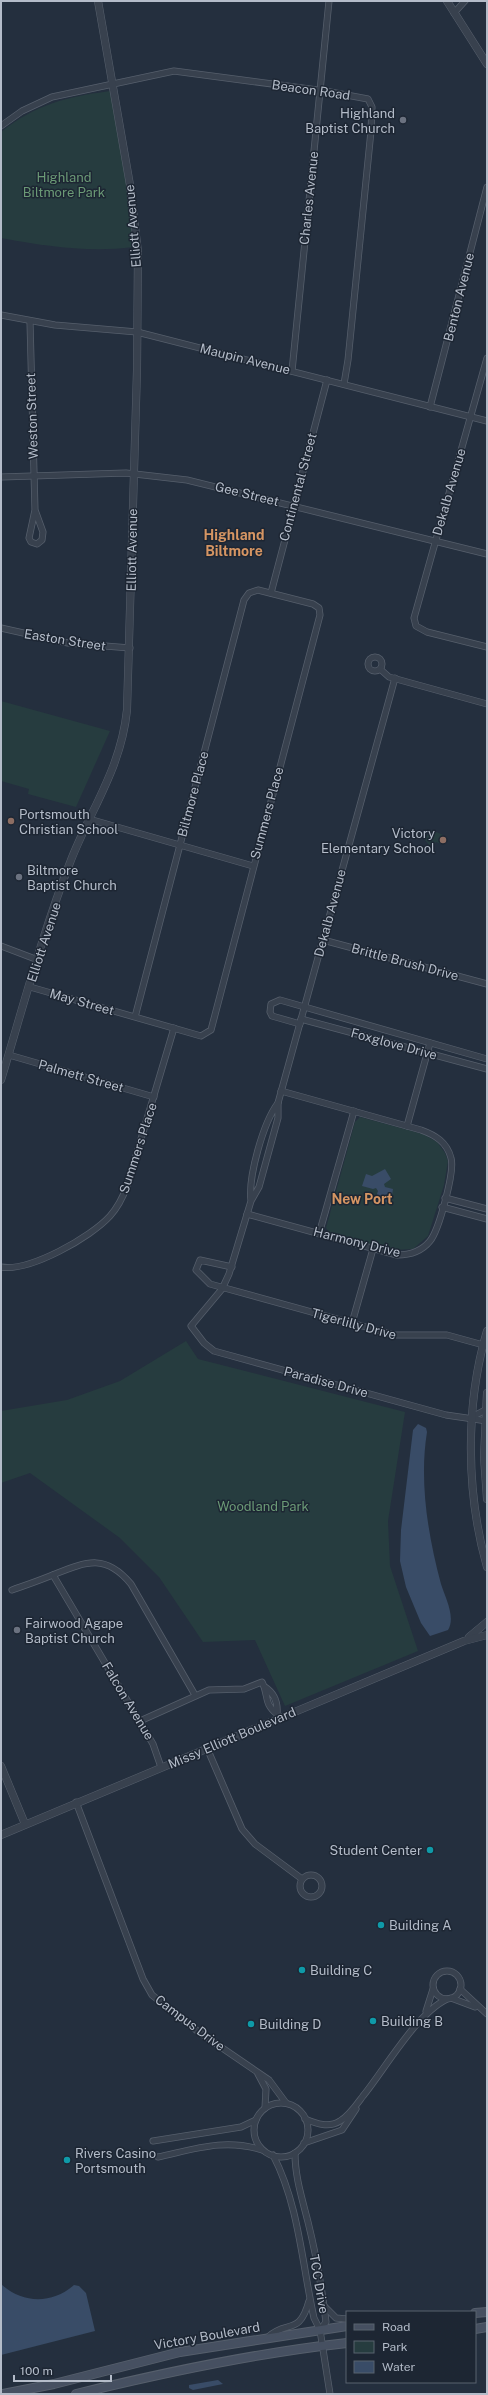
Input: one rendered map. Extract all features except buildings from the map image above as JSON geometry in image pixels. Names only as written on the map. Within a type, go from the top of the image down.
[{"type":"main road","points":[[476,2313],[487,2312]]},
{"type":"main road","name":"Victory Boulevard","points":[[3,2394],[54,2384],[148,2359],[268,2337],[346,2326]]},
{"type":"main road","points":[[476,2329],[487,2327]]},
{"type":"main road","name":"Victory Boulevard","points":[[76,2394],[179,2369],[346,2343]]},
{"type":"street","name":"Elliott Avenue","points":[[1,1080],[38,960],[71,861],[89,819],[110,777],[122,744],[127,710],[130,648],[138,252],[134,215],[113,83],[98,1]]},
{"type":"street","name":"Charles Avenue","points":[[292,371],[329,1]]},
{"type":"street","points":[[447,1],[487,64]]},
{"type":"street","points":[[454,13],[465,1]]},
{"type":"street","name":"Beacon Road","points":[[1,126],[22,111],[52,97],[163,73],[185,71],[320,90],[364,98],[371,102],[372,107],[348,360],[344,384]]},
{"type":"street","name":"Benton Avenue","points":[[430,407],[487,187]]},
{"type":"street","name":"Maupin Avenue","points":[[1,315],[30,322],[137,332],[487,421]]},
{"type":"street","name":"Weston Street","points":[[30,322],[35,510],[29,538],[31,542],[37,544],[42,540],[43,532],[35,510]]},
{"type":"street","name":"Dekalb Avenue","points":[[487,358],[436,541],[415,610],[416,626],[427,632],[487,647]]},
{"type":"street","name":"Continental Street","points":[[271,593],[327,380]]},
{"type":"street","name":"Gee Street","points":[[1,477],[34,475],[134,474],[215,485],[487,554]]},
{"type":"street","name":"Biltmore Place","points":[[134,1018],[244,600],[253,591],[271,593]]},
{"type":"street","name":"Summers Place","points":[[134,1018],[202,1036],[211,1030],[320,615],[319,608],[313,604],[271,593]]},
{"type":"street","name":"Easton Street","points":[[1,628],[68,643],[130,648]]},
{"type":"street","points":[[380,670],[386,676],[487,704]]},
{"type":"street","name":"Dekalb Avenue","points":[[278,1103],[395,678]]},
{"type":"street","points":[[89,819],[253,866]]},
{"type":"street","name":"Brittle Brush Drive","points":[[323,940],[487,984]]},
{"type":"street","points":[[1,946],[38,960]]},
{"type":"street","name":"May Street","points":[[30,986],[134,1018]]},
{"type":"street","name":"Foxglove Drive","points":[[487,1059],[280,1000],[272,1002],[270,1006],[272,1016],[301,1021],[487,1069]]},
{"type":"street","name":"Summers Place","points":[[1,1267],[20,1267],[36,1263],[65,1247],[109,1217],[124,1194],[174,1028]]},
{"type":"street","points":[[407,1126],[430,1043]]},
{"type":"street","name":"Palmett Street","points":[[8,1055],[154,1097]]},
{"type":"street","name":"Harmony Drive","points":[[247,1214],[397,1255],[410,1254],[421,1249],[433,1236],[452,1171],[450,1154],[437,1137],[407,1126],[281,1091]]},
{"type":"street","points":[[251,1201],[250,1185],[256,1162],[269,1116],[278,1103]]},
{"type":"street","points":[[223,1288],[232,1267],[251,1201],[261,1179],[278,1118],[278,1103]]},
{"type":"street","points":[[319,1234],[354,1111]]},
{"type":"street","points":[[444,1198],[487,1209]]},
{"type":"street","points":[[442,1207],[487,1218]]},
{"type":"street","points":[[352,1323],[373,1249]]},
{"type":"street","name":"Tigerlilly Drive","points":[[232,1267],[202,1260],[196,1266],[196,1270],[206,1282],[223,1288],[395,1335],[441,1334],[485,1346]]},
{"type":"street","name":"Paradise Drive","points":[[223,1288],[191,1326],[204,1342],[214,1351],[446,1415],[472,1417],[486,1421]]},
{"type":"street","points":[[487,1331],[472,1417],[473,1486],[478,1524],[487,1567]]},
{"type":"street","points":[[487,1392],[484,1457],[487,1499]]},
{"type":"street","points":[[472,1417],[486,1409]]},
{"type":"street","points":[[12,1590],[84,1562],[110,1565],[121,1573],[131,1584],[195,1695]]},
{"type":"street","name":"Falcon Avenue","points":[[53,1575],[153,1744],[161,1767]]},
{"type":"street","name":"Missy Elliott Boulevard","points":[[464,1640],[487,1622]]},
{"type":"street","name":"Missy Elliott Boulevard","points":[[1,1835],[76,1802],[207,1748],[277,1716],[464,1640],[487,1635]]},
{"type":"street","points":[[140,1721],[209,1690],[244,1689],[264,1684],[264,1695],[270,1708],[277,1716]]},
{"type":"street","points":[[207,1748],[242,1829],[255,1844],[302,1879]]},
{"type":"street","points":[[1,1766],[25,1824]]},
{"type":"street","name":"Campus Drive","points":[[76,1802],[137,1961],[152,1995],[196,2030],[244,2062],[258,2074],[269,2080],[286,2103]]},
{"type":"street","points":[[308,1875],[318,1877],[322,1886],[320,1892],[310,1897],[303,1893],[300,1886],[302,1879],[308,1875]]},
{"type":"street","points":[[158,2157],[223,2143],[244,2144],[273,2155],[288,2156],[295,2152],[304,2143],[342,2130],[359,2102],[425,2013],[434,1989],[436,1976],[449,1971],[457,1976],[460,1989],[480,2010]]},
{"type":"street","points":[[434,1989],[438,1996],[449,1998],[487,2014]]},
{"type":"street","points":[[425,2013],[449,1998],[460,1989]]},
{"type":"street","name":"Campus Drive","points":[[258,2074],[266,2089],[265,2108]]},
{"type":"street","points":[[305,2119],[316,2124],[329,2126],[341,2121],[359,2102]]},
{"type":"street","points":[[153,2141],[241,2127],[256,2120],[265,2108],[278,2103],[286,2103],[294,2106],[305,2119],[308,2127],[304,2143]]},
{"type":"street","points":[[256,2120],[254,2133],[262,2150]]},
{"type":"street","name":"TCC Drive","points":[[273,2155],[281,2170],[291,2201],[309,2299],[315,2324],[320,2330],[326,2322],[308,2223],[296,2177],[295,2152]]},
{"type":"street","points":[[268,2337],[275,2330],[291,2328],[299,2322],[305,2314],[309,2299]]},
{"type":"street","points":[[323,2306],[336,2318],[346,2319]]},
{"type":"street","points":[[320,2330],[330,2394]]},
{"type":"green space","name":"Highland Biltmore Park","points":[[110,91],[127,186],[133,247],[116,249],[67,248],[1,238],[1,132],[14,122],[52,103]]},
{"type":"green space","points":[[1,701],[110,731],[76,807],[28,794],[29,789],[1,781]]},
{"type":"green space","points":[[432,830],[443,835],[441,844],[436,842],[431,847],[424,839]]},
{"type":"green space","points":[[360,1117],[423,1134],[437,1142],[445,1153],[448,1161],[444,1185],[428,1236],[413,1249],[394,1250],[331,1234],[326,1228],[355,1122]]},
{"type":"green space","name":"Woodland Park","points":[[186,1341],[198,1359],[405,1412],[388,1521],[390,1566],[418,1651],[285,1706],[255,1640],[203,1642],[159,1577],[120,1538],[30,1473],[1,1483],[1,1411],[67,1400],[120,1381]]},
{"type":"water","points":[[385,1169],[391,1179],[384,1184],[385,1187],[393,1189],[391,1201],[388,1203],[376,1197],[378,1191],[376,1188],[373,1189],[362,1186],[366,1174],[372,1176]]},
{"type":"water","points":[[418,1424],[426,1428],[427,1432],[424,1470],[426,1508],[436,1566],[449,1607],[451,1619],[448,1630],[430,1636],[421,1623],[406,1587],[400,1561],[401,1530],[413,1430]]},
{"type":"water","points":[[1,2284],[9,2291],[18,2295],[38,2299],[57,2296],[74,2285],[79,2286],[86,2293],[95,2331],[1,2355]]},
{"type":"water","points":[[218,2380],[223,2384],[193,2390],[189,2388],[189,2385]]},
{"type":"place","name":"Highland Baptist Church","points":[[403,120]]},
{"type":"place","name":"Portsmouth Christian School","points":[[11,821]]},
{"type":"place","name":"Victory Elementary School","points":[[443,840]]},
{"type":"place","name":"Biltmore Baptist Church","points":[[19,877]]},
{"type":"place","name":"Fairwood Agape Baptist Church","points":[[17,1630]]},
{"type":"place","name":"Student Center","points":[[430,1850]]},
{"type":"place","name":"Building A","points":[[381,1925]]},
{"type":"place","name":"Building C","points":[[302,1970]]},
{"type":"place","name":"Building B","points":[[373,2021]]},
{"type":"place","name":"Building D","points":[[251,2024]]},
{"type":"place","name":"Rivers Casino Portsmouth","points":[[67,2160]]},
{"type":"district","name":"Highland Biltmore","points":[[234,544]]},
{"type":"district","name":"New Port","points":[[362,1199]]}]
